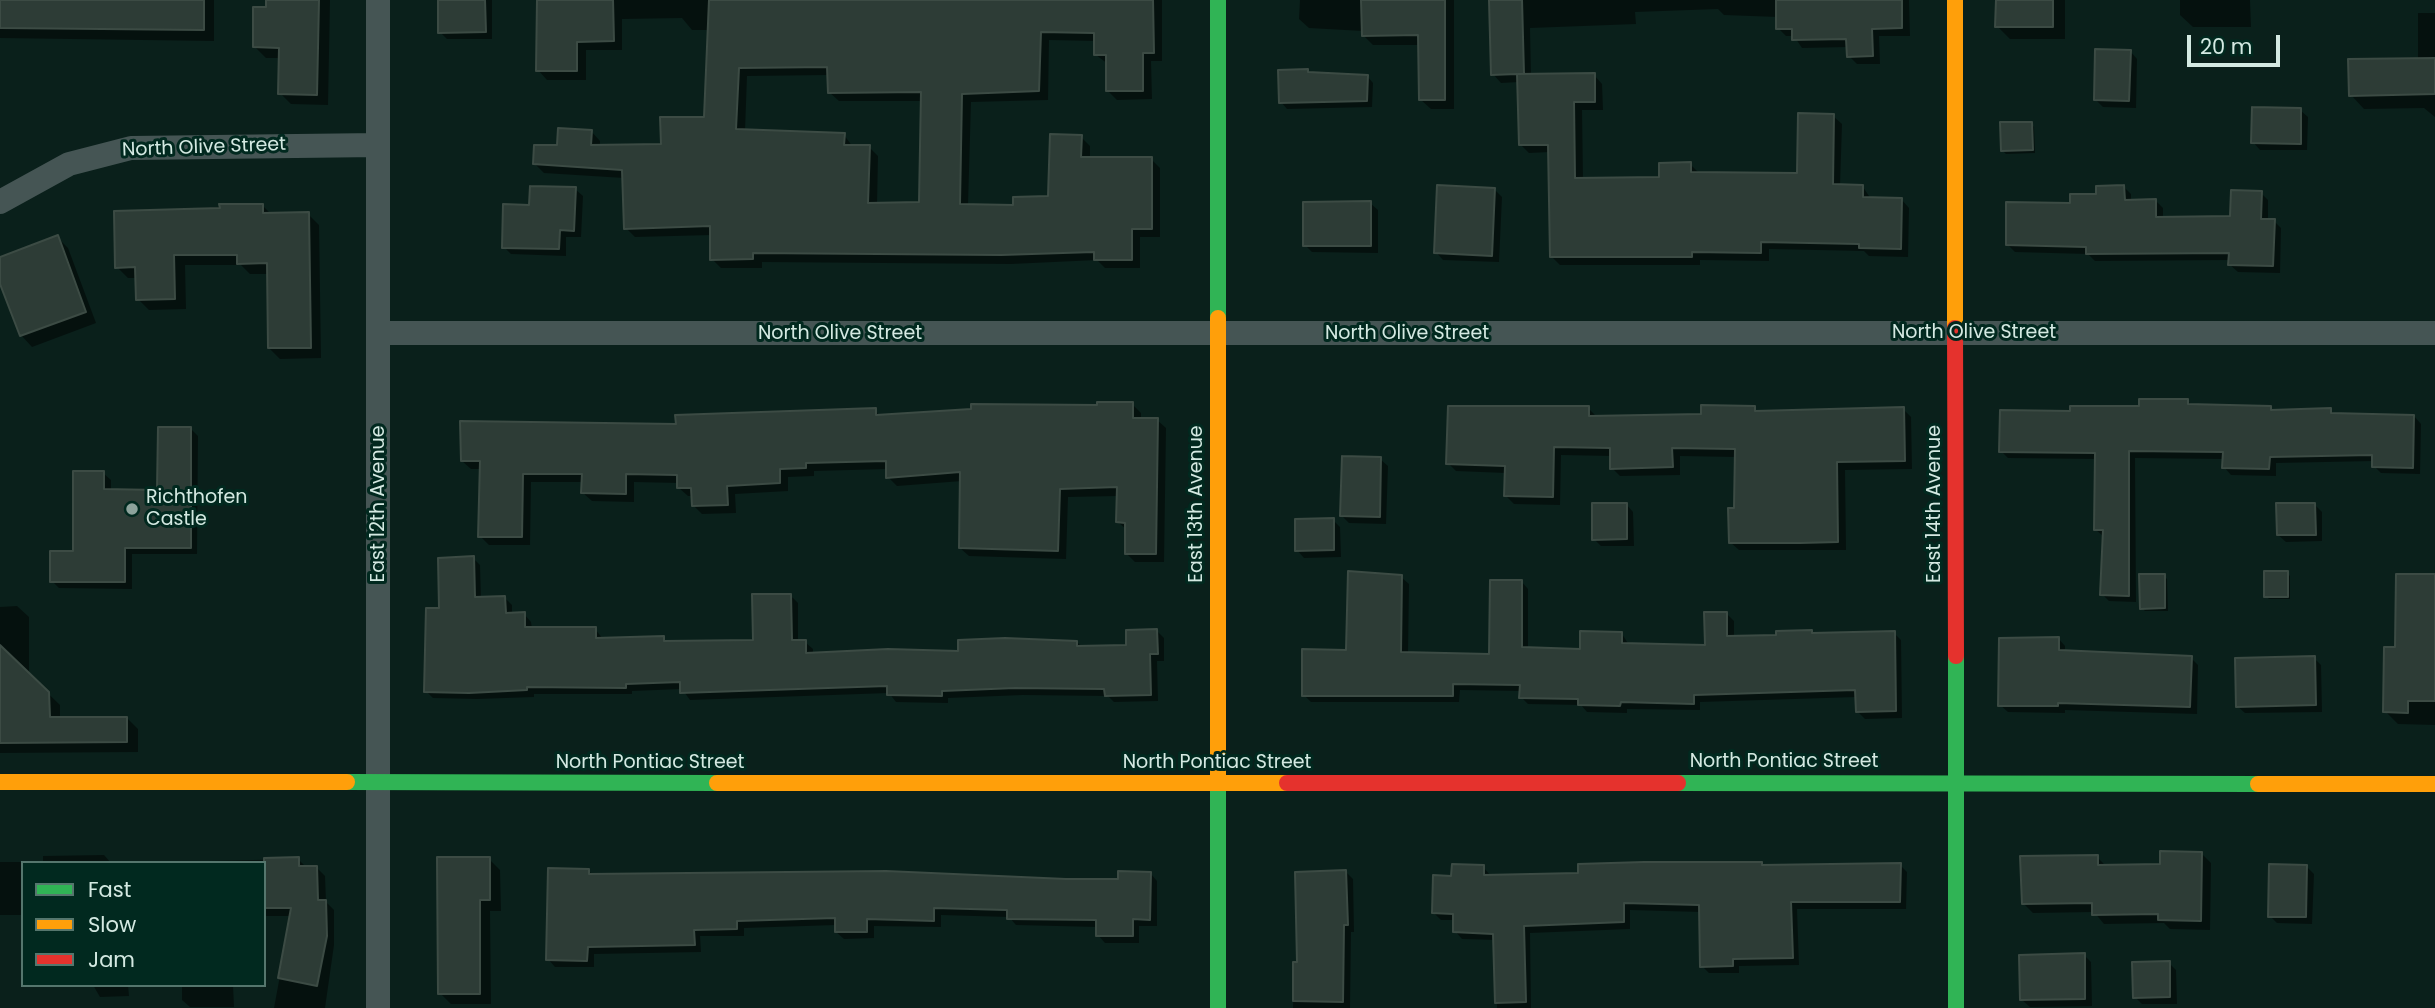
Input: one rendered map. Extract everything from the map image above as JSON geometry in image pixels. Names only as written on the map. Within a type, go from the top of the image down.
[{"type":"street","name":"East 12th Avenue","points":[[378,0],[378,1008]]},
{"type":"street","name":"East 13th Avenue","points":[[1218,0],[1218,1008]]},
{"type":"street","name":"East 14th Avenue","points":[[1955,0],[1956,1008]]},
{"type":"street","name":"North Olive Street","points":[[0,202],[69,164],[131,148],[378,145]]},
{"type":"street","name":"North Olive Street","points":[[378,333],[2435,333]]},
{"type":"street","name":"North Pontiac Street","points":[[0,782],[2435,784]]},
{"type":"building","points":[[0,0],[204,0],[204,30],[0,28]]},
{"type":"building","points":[[266,0],[319,0],[317,95],[278,94],[279,48],[253,47],[253,7],[266,7]]},
{"type":"building","points":[[438,0],[485,0],[486,32],[438,33]]},
{"type":"building","points":[[537,0],[613,0],[614,41],[577,42],[577,71],[536,71]]},
{"type":"building","points":[[709,0],[1153,0],[1154,53],[1143,53],[1143,91],[1106,91],[1106,55],[1094,55],[1094,33],[1041,32],[1039,91],[962,94],[960,204],[1013,205],[1013,197],[1048,196],[1050,134],[1082,135],[1081,157],[1152,157],[1152,229],[1132,229],[1132,260],[1094,260],[1094,252],[1001,255],[753,253],[753,259],[710,260],[710,226],[624,229],[622,170],[533,164],[534,145],[557,145],[558,128],[592,130],[591,145],[661,144],[660,117],[704,117]],"holes":[[[827,67],[828,93],[921,92],[919,202],[868,203],[870,145],[844,145],[845,133],[736,129],[739,68]]]},
{"type":"building","points":[[1361,0],[1445,0],[1445,100],[1419,100],[1418,35],[1362,36]]},
{"type":"building","points":[[1489,0],[1522,0],[1524,74],[1595,73],[1595,102],[1574,102],[1575,178],[1659,177],[1659,163],[1691,162],[1691,172],[1797,173],[1798,113],[1834,114],[1833,184],[1863,185],[1863,197],[1902,198],[1901,249],[1859,248],[1859,244],[1761,242],[1761,253],[1692,252],[1692,257],[1550,257],[1548,145],[1519,145],[1517,74],[1491,75]]},
{"type":"building","points":[[1776,0],[1902,0],[1902,28],[1872,29],[1873,56],[1847,57],[1846,39],[1792,40],[1792,29],[1776,29]]},
{"type":"building","points":[[1996,0],[2053,0],[2053,27],[1995,27]]},
{"type":"building","points":[[2095,49],[2131,50],[2129,101],[2094,100]]},
{"type":"building","points":[[2435,58],[2435,94],[2349,96],[2348,59]]},
{"type":"building","points":[[1308,69],[1308,72],[1368,75],[1367,101],[1279,103],[1278,70]]},
{"type":"building","points":[[2252,107],[2301,108],[2301,144],[2251,143]]},
{"type":"building","points":[[2000,122],[2032,122],[2033,150],[2001,151]]},
{"type":"building","points":[[1437,185],[1495,188],[1492,256],[1434,253]]},
{"type":"building","points":[[2124,185],[2125,200],[2156,199],[2156,217],[2230,216],[2231,190],[2262,191],[2261,219],[2275,219],[2273,266],[2228,265],[2229,253],[2086,254],[2086,247],[2006,245],[2006,202],[2070,203],[2070,194],[2096,194],[2096,186]]},
{"type":"building","points":[[530,186],[576,187],[574,231],[560,230],[559,249],[502,248],[503,204],[529,205]]},
{"type":"building","points":[[1371,201],[1371,246],[1303,246],[1303,202]]},
{"type":"building","points":[[219,204],[263,204],[263,213],[309,212],[311,348],[268,348],[267,263],[237,264],[237,255],[174,255],[175,299],[136,300],[135,267],[115,268],[114,211],[220,208]]},
{"type":"building","points":[[58,235],[86,312],[20,336],[0,284],[0,257]]},
{"type":"building","points":[[2139,399],[2188,399],[2188,404],[2271,406],[2271,410],[2331,408],[2331,413],[2414,415],[2413,468],[2372,467],[2372,455],[2270,457],[2269,469],[2222,468],[2223,452],[2129,451],[2129,596],[2100,595],[2103,530],[2094,530],[2095,453],[1999,452],[2000,410],[2070,411],[2070,406],[2139,406]]},
{"type":"building","points":[[1097,402],[1133,402],[1133,418],[1158,418],[1156,554],[1125,554],[1125,523],[1116,522],[1117,487],[1060,489],[1058,551],[959,548],[960,472],[886,478],[886,461],[806,463],[806,468],[780,469],[780,483],[727,486],[728,505],[692,506],[691,488],[677,488],[677,475],[626,474],[626,494],[581,493],[582,474],[523,474],[522,537],[478,537],[480,461],[461,461],[460,421],[676,424],[675,415],[876,408],[876,415],[971,409],[971,404],[1097,405]]},
{"type":"building","points":[[1701,405],[1755,406],[1755,411],[1904,407],[1905,461],[1837,462],[1838,542],[1800,543],[1729,543],[1728,508],[1734,508],[1735,449],[1672,448],[1673,467],[1610,469],[1610,448],[1554,447],[1553,497],[1504,496],[1505,466],[1446,464],[1448,406],[1589,406],[1589,416],[1701,414]]},
{"type":"building","name":"Richthofen Castle","points":[[158,427],[191,427],[191,548],[125,548],[125,582],[50,582],[50,551],[73,551],[73,471],[104,471],[104,489],[157,490]]},
{"type":"building","points":[[1342,456],[1381,457],[1380,517],[1340,516]]},
{"type":"building","points":[[1592,503],[1627,503],[1627,539],[1592,540]]},
{"type":"building","points":[[2276,503],[2315,503],[2316,535],[2277,535]]},
{"type":"building","points":[[1334,518],[1334,550],[1295,551],[1295,519]]},
{"type":"building","points":[[474,556],[475,597],[505,596],[506,613],[525,612],[525,627],[596,627],[596,638],[664,636],[664,641],[753,640],[752,594],[791,594],[792,640],[806,640],[806,653],[888,649],[958,651],[958,640],[1005,638],[1077,641],[1077,646],[1126,645],[1126,630],[1157,629],[1158,654],[1150,654],[1151,695],[1105,696],[1104,689],[1015,688],[942,691],[942,696],[887,695],[887,686],[680,693],[680,682],[626,684],[626,688],[527,687],[527,690],[469,693],[424,692],[426,608],[439,608],[438,558]]},
{"type":"building","points":[[1348,571],[1402,575],[1401,652],[1489,654],[1490,580],[1522,580],[1522,647],[1580,649],[1580,631],[1622,632],[1622,643],[1705,645],[1704,612],[1727,612],[1727,636],[1776,635],[1776,631],[1895,631],[1896,711],[1856,712],[1855,690],[1694,695],[1694,704],[1621,702],[1620,706],[1578,705],[1578,699],[1519,698],[1520,685],[1453,684],[1453,696],[1302,696],[1302,649],[1346,650]]},
{"type":"building","points":[[2264,571],[2288,571],[2288,597],[2264,597]]},
{"type":"building","points":[[2139,574],[2165,574],[2165,608],[2140,609]]},
{"type":"building","points":[[2396,574],[2435,574],[2435,701],[2408,701],[2408,713],[2383,712],[2384,647],[2395,647]]},
{"type":"building","points":[[2059,637],[2059,650],[2192,656],[2190,707],[2058,703],[2058,706],[1998,706],[1999,638]]},
{"type":"building","points":[[0,645],[49,692],[50,717],[127,717],[127,742],[0,743]]},
{"type":"building","points":[[2315,656],[2316,705],[2236,707],[2235,658]]},
{"type":"building","points":[[2160,851],[2202,852],[2201,921],[2158,920],[2158,914],[2092,915],[2092,903],[2022,904],[2020,856],[2098,855],[2098,865],[2160,864]]},
{"type":"building","points":[[299,857],[299,866],[317,866],[318,900],[326,900],[327,936],[317,986],[278,978],[291,908],[266,908],[264,858]]},
{"type":"building","points":[[437,857],[490,857],[490,900],[480,900],[480,994],[438,994]]},
{"type":"building","points":[[1762,862],[1762,865],[1901,863],[1900,902],[1791,902],[1793,958],[1733,959],[1733,966],[1700,967],[1699,905],[1624,903],[1624,922],[1524,926],[1526,1002],[1495,1003],[1493,934],[1453,932],[1453,914],[1432,913],[1433,875],[1451,876],[1452,864],[1484,865],[1484,875],[1578,873],[1578,864]]},
{"type":"building","points":[[2269,864],[2307,865],[2306,917],[2268,917]]},
{"type":"building","points":[[548,868],[589,869],[589,874],[886,871],[1066,879],[1118,879],[1118,871],[1151,872],[1150,920],[1133,919],[1133,936],[1096,936],[1096,920],[1007,919],[1007,910],[934,908],[934,921],[867,919],[867,932],[835,932],[835,918],[737,921],[737,929],[694,930],[695,945],[588,947],[587,961],[546,960]]},
{"type":"building","points":[[1346,870],[1348,925],[1344,925],[1343,1002],[1293,1001],[1293,962],[1297,962],[1295,872]]},
{"type":"building","points":[[2085,953],[2085,999],[2020,1000],[2019,955]]},
{"type":"building","points":[[2170,961],[2170,997],[2133,998],[2132,962]]},
{"type":"traffic: fast","points":[[1218,0],[1218,318]]},
{"type":"traffic: fast","points":[[1956,656],[1956,1008]]},
{"type":"traffic: fast","points":[[1218,780],[1218,1008]]},
{"type":"traffic: fast","points":[[347,782],[717,783]]},
{"type":"traffic: fast","points":[[1678,783],[2258,784]]},
{"type":"traffic: slow","points":[[1955,0],[1955,328]]},
{"type":"traffic: slow","points":[[1218,318],[1218,780]]},
{"type":"traffic: slow","points":[[0,782],[347,782]]},
{"type":"traffic: slow","points":[[717,783],[1287,783]]},
{"type":"traffic: slow","points":[[2258,784],[2435,784]]},
{"type":"traffic: jam","points":[[1955,328],[1956,656]]},
{"type":"traffic: jam","points":[[1287,783],[1678,783]]},
{"type":"place","name":"Richthofen Castle","points":[[132,509]]}]
